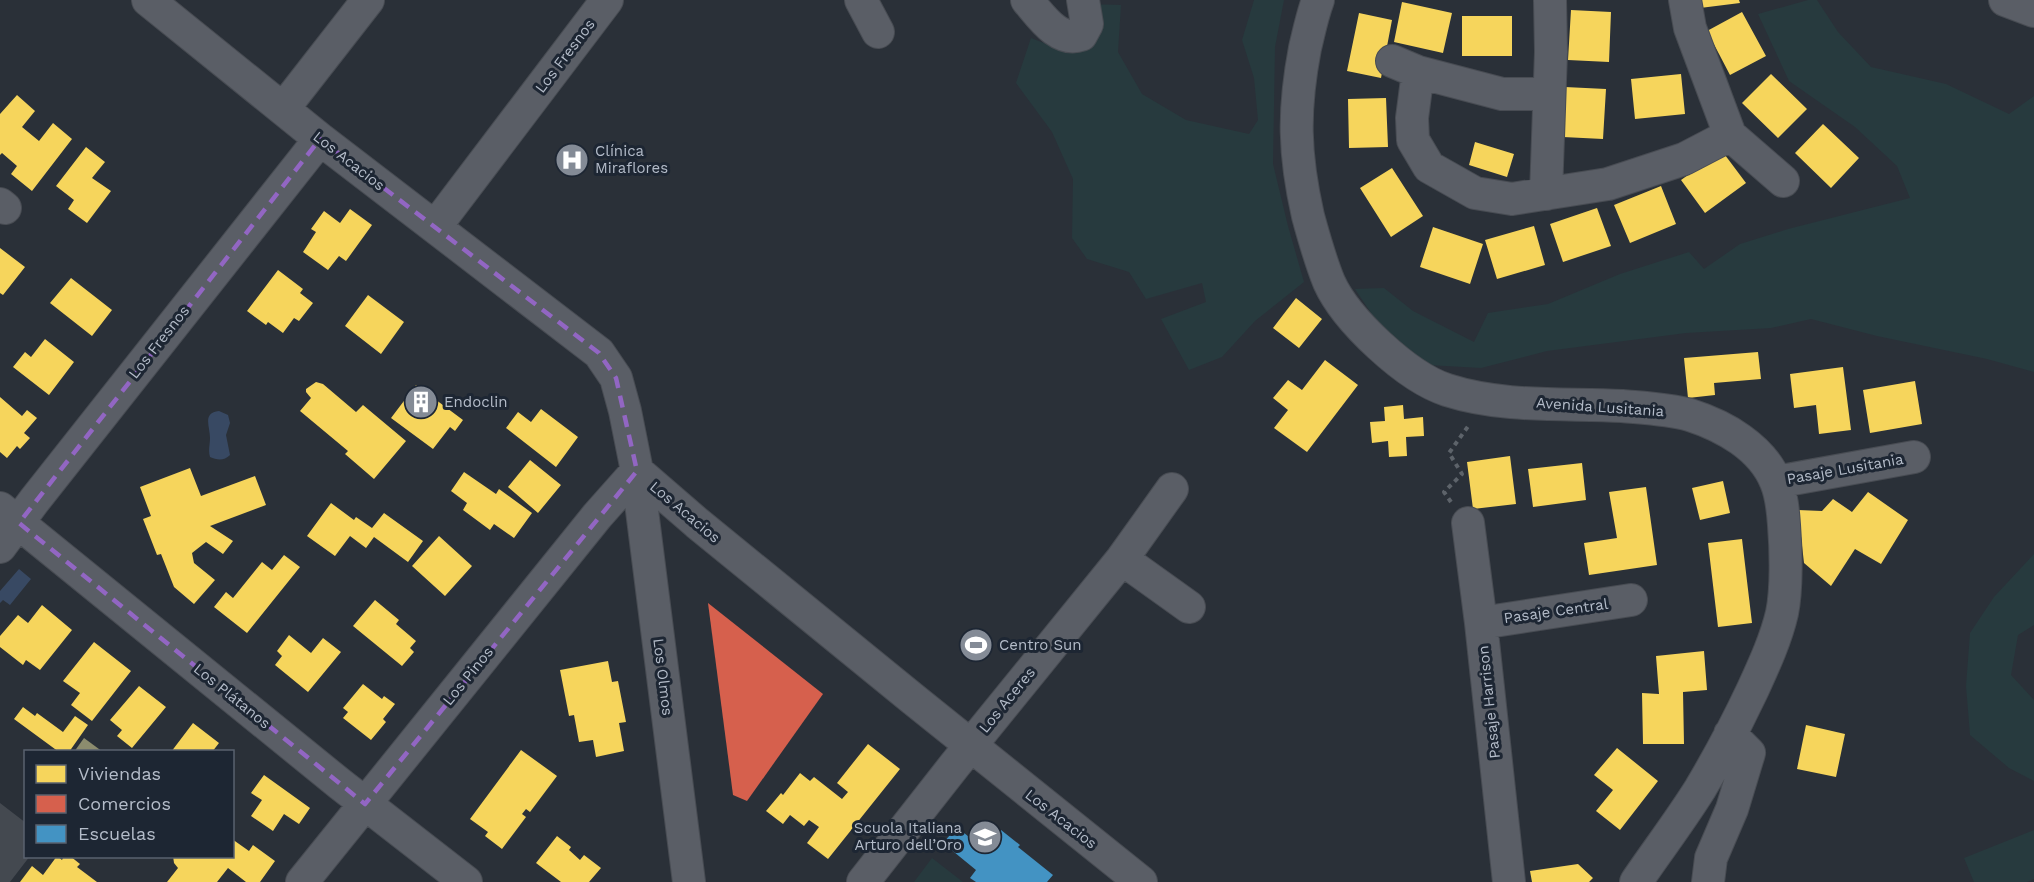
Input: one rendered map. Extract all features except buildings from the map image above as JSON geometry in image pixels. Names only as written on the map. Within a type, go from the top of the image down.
[{"type":"street","points":[[283,109],[368,0]]},
{"type":"street","name":"Los Fresnos","points":[[435,226],[607,0]]},
{"type":"street","points":[[861,0],[878,32]]},
{"type":"street","points":[[1027,0],[1048,25],[1074,37],[1081,35],[1087,24],[1083,0]]},
{"type":"street","name":"Avenida Lusitania","points":[[1318,0],[1312,14],[1297,88],[1295,129],[1298,165],[1316,249],[1330,284],[1350,314],[1374,339],[1416,375],[1446,389],[1486,398],[1551,405],[1645,408],[1685,414],[1716,424],[1739,439],[1762,459],[1776,482],[1782,502],[1786,549],[1782,612],[1767,659],[1700,789],[1636,882]]},
{"type":"street","points":[[1546,194],[1550,0]]},
{"type":"street","points":[[1685,0],[1690,28],[1730,135],[1784,181]]},
{"type":"street","points":[[2005,0],[2034,11]]},
{"type":"street","name":"Los Acacios","points":[[164,5],[320,139],[598,353],[616,378],[637,471],[697,523],[970,746],[1141,882]]},
{"type":"street","points":[[1549,94],[1502,94],[1405,66],[1413,140],[1430,167],[1474,193],[1512,198],[1608,184],[1684,159],[1730,135]]},
{"type":"street","name":"Los Fresnos","points":[[0,548],[9,515],[172,325],[320,139]]},
{"type":"street","name":"Pasaje Lusitania","points":[[1776,482],[1914,457]]},
{"type":"street","name":"Los Pinos","points":[[302,882],[597,516],[637,471]]},
{"type":"street","name":"Los Olmos","points":[[637,471],[688,882]]},
{"type":"street","name":"Los Aceres","points":[[863,882],[1122,559],[1172,489]]},
{"type":"street","name":"Los Plátanos","points":[[9,515],[365,804],[466,882]]},
{"type":"street","name":"Pasaje Harrison","points":[[1467,523],[1509,882]]},
{"type":"street","points":[[1122,559],[1189,608]]},
{"type":"street","name":"Pasaje Central","points":[[1480,622],[1631,600]]},
{"type":"street","points":[[1708,882],[1711,858],[1732,809],[1749,753],[1730,734]]},
{"type":"path","points":[[1446,389],[1470,426],[1449,453],[1462,474],[1444,492],[1467,523]]},
{"type":"highlighted area","points":[[320,139],[599,353],[616,378],[637,471],[365,804],[19,523]]},
{"type":"green space","points":[[1254,0],[1284,0],[1275,47],[1273,164],[1304,282],[1255,321],[1222,357],[1189,370],[1161,319],[1206,302],[1202,283],[1146,299],[1129,272],[1087,259],[1072,238],[1073,179],[1052,132],[1016,83],[1031,38],[1059,49],[1087,4],[1121,5],[1118,52],[1142,94],[1186,120],[1249,134],[1258,120],[1254,78],[1242,40]]},
{"type":"green space","points":[[1808,0],[1817,0],[1838,32],[1871,67],[1946,84],[2009,114],[2034,96],[2034,372],[1811,319],[1771,328],[1686,333],[1547,351],[1481,368],[1428,365],[1385,334],[1355,289],[1384,288],[1413,311],[1474,342],[1488,313],[1548,304],[1620,274],[1689,252],[1704,269],[1740,244],[1788,229],[1910,198],[1897,166],[1855,127],[1789,81],[1758,14]]},
{"type":"green space","points":[[2034,554],[2034,625],[2018,635],[2011,675],[2034,700],[2034,781],[2009,768],[1970,735],[1966,686],[1970,633],[1994,597]]},
{"type":"green space","points":[[2034,830],[2034,879],[2027,882],[1974,882],[1964,858]]},
{"type":"green space","points":[[932,858],[963,882],[914,882]]},
{"type":"water","points":[[219,411],[228,415],[230,423],[226,435],[230,455],[215,459],[210,457],[208,421],[210,414]]},
{"type":"water","points":[[19,569],[31,579],[10,605],[3,600],[0,603],[0,591]]},
{"type":"place","name":"Clínica Miraflores","points":[[572,160]]},
{"type":"place","name":"Endoclin","points":[[421,402]]},
{"type":"place","name":"Centro Sun","points":[[976,645]]},
{"type":"place","name":"Scuola Italiana Arturo dell’Oro","points":[[985,837]]}]
